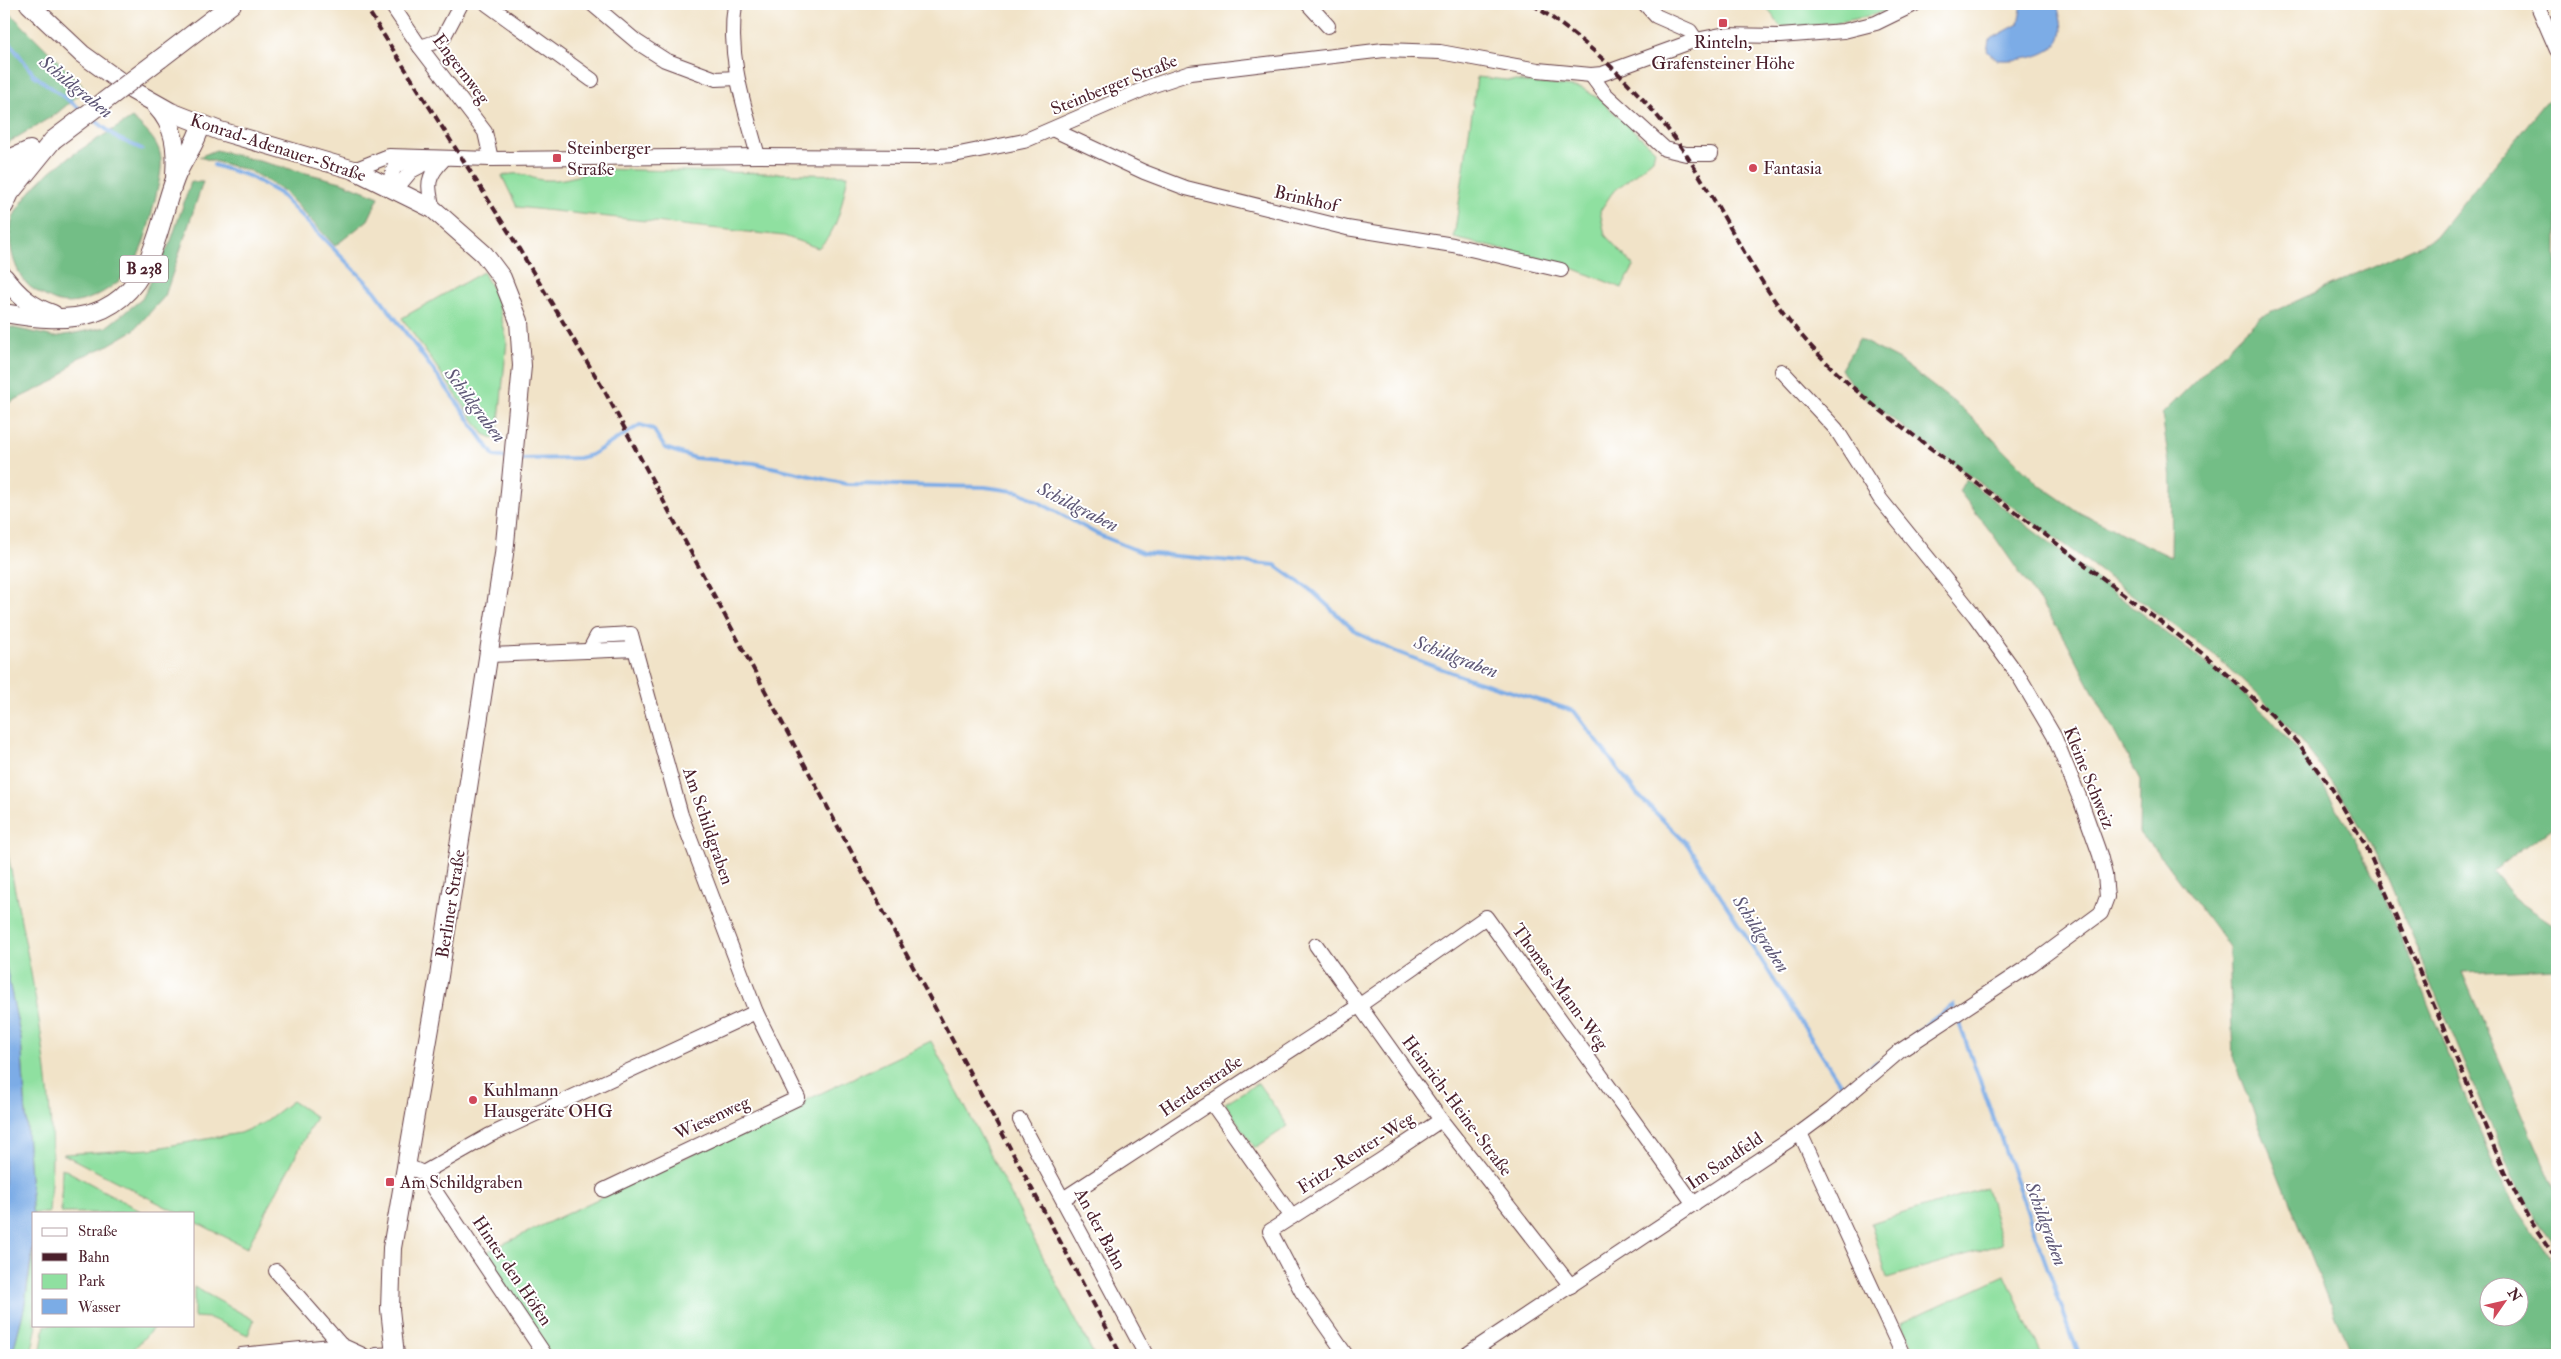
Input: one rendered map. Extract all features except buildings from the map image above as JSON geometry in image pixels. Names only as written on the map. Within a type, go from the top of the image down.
[{"type":"main road","name":"Konrad-Adenauer-Straße","points":[[29,4],[82,54],[150,100],[201,124],[354,170],[433,209],[484,254],[502,278],[519,321],[522,366],[515,459]]},
{"type":"main road","points":[[4,178],[232,4]]},
{"type":"main road","name":"B 238","points":[[150,100],[167,121],[176,147],[175,178]]},
{"type":"main road","name":"B 238","points":[[4,313],[37,318],[66,319],[109,308],[136,282],[153,249],[175,178],[198,137],[201,124]]},
{"type":"main road","points":[[176,147],[186,130],[201,124]]},
{"type":"main road","points":[[4,161],[53,140]]},
{"type":"main road","points":[[4,206],[10,193],[53,140]]},
{"type":"main road","points":[[4,277],[19,296],[32,305],[66,319]]},
{"type":"main road","name":"Berliner Straße","points":[[395,1355],[390,1309],[392,1248],[439,976],[489,655],[515,459]]},
{"type":"street","name":"Engernweg","points":[[392,4],[420,47],[485,132],[491,159]]},
{"type":"street","points":[[420,47],[442,40],[461,4]]},
{"type":"street","points":[[487,4],[592,80]]},
{"type":"street","points":[[592,4],[637,42],[665,60],[716,79],[736,78]]},
{"type":"street","points":[[735,4],[732,46],[736,78],[758,156]]},
{"type":"street","points":[[1308,4],[1328,26]]},
{"type":"street","points":[[1645,4],[1656,16],[1690,31],[1696,40]]},
{"type":"street","name":"Steinberger Straße","points":[[354,170],[382,158],[409,157],[491,159],[758,156],[922,157],[954,155],[996,148],[1054,130],[1151,86],[1190,74],[1366,52],[1412,50],[1440,52],[1538,70],[1591,75],[1602,74],[1696,40],[1721,35],[1780,36],[1844,31],[1876,23],[1915,4]]},
{"type":"street","points":[[2537,4],[2557,50]]},
{"type":"street","points":[[1591,75],[1605,94],[1664,150],[1686,154],[1711,154]]},
{"type":"street","name":"Brinkhof","points":[[1054,130],[1144,172],[1186,188],[1347,228],[1453,245],[1561,270]]},
{"type":"street","points":[[392,188],[394,168],[409,157]]},
{"type":"street","points":[[433,209],[428,189],[429,180],[439,159]]},
{"type":"street","name":"Steinberger Straße","points":[[392,188],[411,171],[439,159]]},
{"type":"street","name":"Kleine Schweiz","points":[[1782,371],[1836,429],[1880,500],[1976,616],[2020,678],[2054,736],[2080,799],[2100,855],[2105,875],[2107,897],[2102,914],[2032,964],[1900,1051],[1831,1110],[1800,1133]]},
{"type":"street","name":"Am Schildgraben","points":[[489,655],[635,649],[680,815],[756,1012],[780,1060]]},
{"type":"street","name":"Thomas-Mann-Weg","points":[[1360,1004],[1486,917],[1694,1204]]},
{"type":"street","name":"Heinrich-Heine-Straße","points":[[1316,945],[1360,1004],[1441,1120],[1571,1286]]},
{"type":"street","name":"Herderstraße","points":[[1063,1199],[1360,1004]]},
{"type":"street","points":[[406,1166],[423,1172],[490,1135],[756,1012]]},
{"type":"street","name":"Wiesenweg","points":[[604,1190],[798,1098],[780,1060]]},
{"type":"street","name":"Fritz-Reuter-Weg","points":[[1211,1102],[1292,1217]]},
{"type":"street","name":"An der Bahn","points":[[1020,1120],[1146,1355]]},
{"type":"street","name":"Fritz-Reuter-Weg","points":[[1346,1355],[1302,1292],[1270,1231],[1441,1120]]},
{"type":"street","points":[[1800,1133],[1903,1355]]},
{"type":"street","name":"Im Sandfeld","points":[[1466,1355],[1800,1133]]},
{"type":"street","name":"Hinter den Höfen","points":[[423,1172],[546,1355]]},
{"type":"street","points":[[276,1271],[341,1345],[363,1355]]},
{"type":"street","points":[[241,1355],[341,1345]]},
{"type":"street","points":[[376,1355],[395,1355]]},
{"type":"green space","points":[[1764,4],[1905,4],[1890,10],[1844,21],[1781,27]]},
{"type":"green space","points":[[4,7],[86,89],[56,114],[4,145]]},
{"type":"green space","points":[[1477,77],[1582,88],[1599,99],[1655,150],[1653,159],[1612,193],[1600,211],[1605,235],[1634,266],[1622,288],[1560,263],[1454,238]]},
{"type":"green space","points":[[2557,92],[2557,824],[2492,871],[2515,899],[2557,927],[2557,968],[2462,972],[2557,1195],[2557,1249],[2542,1228],[2512,1176],[2386,875],[2352,812],[2312,755],[2266,703],[2213,654],[1891,418],[1860,392],[1841,369],[1859,339],[1899,360],[1964,410],[2038,484],[2080,513],[2171,557],[2172,485],[2162,414],[2259,318],[2435,238],[2545,103]]},
{"type":"green space","points":[[132,118],[152,138],[161,156],[160,176],[140,252],[127,273],[110,288],[88,299],[77,302],[66,303],[53,300],[29,286],[18,271],[10,240],[12,221],[26,196],[39,182],[68,158]]},
{"type":"green space","points":[[216,150],[341,182],[379,197],[368,220],[335,246],[283,190],[250,171],[199,157]]},
{"type":"green space","points":[[596,169],[848,175],[839,215],[831,233],[818,248],[784,236],[517,207],[502,176],[522,174],[540,180],[560,180]]},
{"type":"green space","points":[[191,182],[203,182],[165,296],[134,330],[105,347],[78,358],[57,380],[4,405],[4,326],[55,337],[106,327],[142,299],[171,241]]},
{"type":"green space","points":[[483,272],[496,295],[507,341],[497,440],[484,434],[402,318]]},
{"type":"green space","points":[[1966,479],[2229,681],[2270,718],[2307,761],[2347,824],[2390,910],[2494,1167],[2515,1207],[2557,1268],[2557,1355],[2351,1355],[2233,1060],[2229,947],[2165,861],[2139,833],[2140,780],[2066,640],[1994,536],[1959,491]]},
{"type":"green space","points":[[4,834],[35,994],[46,1075],[52,1156],[49,1212],[32,1212],[21,1039],[4,957]]},
{"type":"green space","points":[[931,1041],[1094,1355],[550,1355],[484,1253]]},
{"type":"green space","points":[[1258,1083],[1288,1126],[1255,1148],[1225,1103]]},
{"type":"green space","points":[[292,1101],[316,1117],[247,1248],[195,1222],[195,1212],[176,1212],[63,1154],[151,1149],[240,1133],[263,1123]]},
{"type":"green space","points":[[62,1168],[142,1212],[61,1212]]},
{"type":"green space","points":[[1986,1188],[2002,1244],[1887,1278],[1871,1223]]},
{"type":"green space","points":[[32,1259],[32,1326],[37,1326],[31,1355],[12,1355],[24,1309]]},
{"type":"green space","points":[[2005,1275],[2042,1355],[1916,1355],[1901,1323]]},
{"type":"green space","points":[[195,1288],[254,1320],[248,1335],[210,1318],[195,1317]]},
{"type":"green space","points":[[45,1326],[155,1326],[134,1349],[136,1355],[40,1355]]},
{"type":"water","points":[[2022,4],[2057,4],[2062,28],[2059,40],[2054,47],[2036,56],[2016,60],[1997,60],[1987,51],[1989,40],[2018,24]]},
{"type":"water","points":[[4,957],[21,1039],[32,1212],[32,1253],[24,1309],[12,1355],[4,1355]]},
{"type":"waterway","name":"Schildgraben","points":[[4,35],[34,75],[83,111]]},
{"type":"waterway","name":"Schildgraben","points":[[91,117],[117,138],[142,149]]},
{"type":"waterway","name":"Schildgraben","points":[[214,165],[249,176],[279,193],[375,291],[494,456],[510,458]]},
{"type":"waterway","name":"Schildgraben","points":[[519,459],[579,458],[591,455],[640,425],[653,429],[665,448],[695,458],[754,463],[846,484],[985,487],[1020,492],[1097,534],[1143,553],[1275,565],[1313,592],[1357,633],[1394,651],[1464,677],[1574,711],[1637,794],[1687,844],[1843,1088],[1848,1083]]},
{"type":"waterway","name":"Schildgraben","points":[[1914,1034],[1953,1005],[1954,1009]]},
{"type":"waterway","name":"Schildgraben","points":[[1957,1017],[2079,1355]]},
{"type":"waterway","name":"Schildgraben","points":[[1859,1076],[1877,1062]]},
{"type":"railway","points":[[364,4],[510,234],[604,390],[1121,1355]]},
{"type":"railway","points":[[1532,4],[1596,53],[1616,71],[1652,110],[1697,171],[1775,301],[1797,330],[1835,371],[1876,407],[2207,657],[2271,714],[2302,748],[2331,787],[2367,848],[2505,1173],[2528,1217],[2557,1260]]},
{"type":"place","name":"Rinteln, Grafensteiner Höhe","points":[[1723,23]]},
{"type":"place","name":"Steinberger Straße","points":[[557,158]]},
{"type":"place","name":"Fantasia","points":[[1753,168]]},
{"type":"place","name":"Kuhlmann Hausgeräte OHG","points":[[473,1100]]},
{"type":"place","name":"Am Schildgraben","points":[[390,1182]]}]
